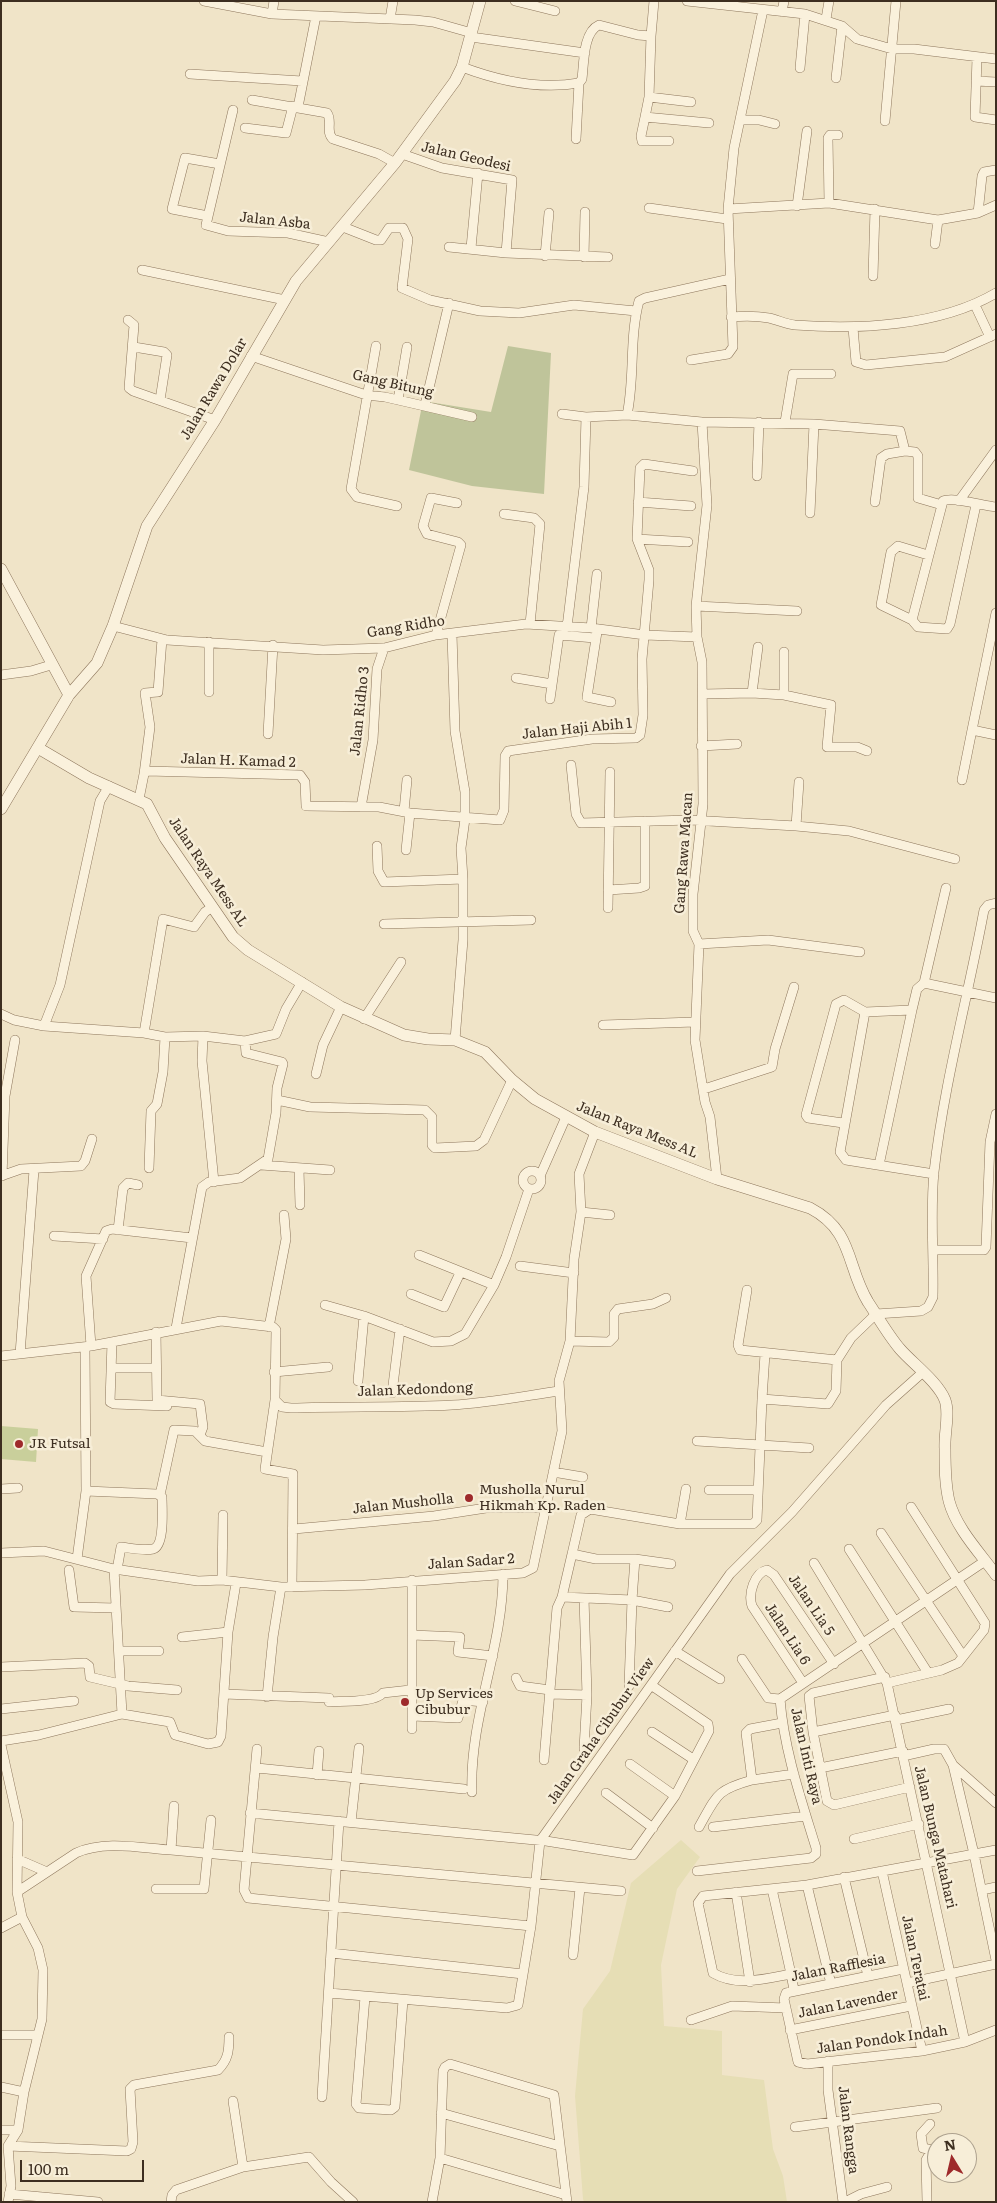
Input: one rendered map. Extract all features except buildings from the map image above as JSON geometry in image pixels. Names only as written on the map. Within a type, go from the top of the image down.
[{"type":"street","points":[[204,1],[272,14],[432,22],[471,35],[585,53]]},
{"type":"street","points":[[272,14],[274,1]]},
{"type":"street","points":[[390,19],[393,1]]},
{"type":"street","name":"Jalan Rawa Dolar","points":[[1,809],[68,695],[97,663],[113,626],[147,526],[215,420],[296,281],[343,227],[446,96],[462,67],[480,1]]},
{"type":"street","points":[[515,1],[555,11]]},
{"type":"street","points":[[654,1],[649,97],[641,136],[642,140],[668,142]]},
{"type":"street","points":[[687,1],[805,14],[826,19],[842,26],[857,39],[892,48],[996,59]]},
{"type":"street","points":[[782,12],[784,1]]},
{"type":"street","points":[[826,19],[829,1]]},
{"type":"street","points":[[885,121],[896,1]]},
{"type":"street","points":[[692,360],[731,352],[733,347],[727,219],[740,120],[762,10]]},
{"type":"street","points":[[800,68],[805,14]]},
{"type":"street","points":[[244,128],[286,132],[302,81],[316,16]]},
{"type":"street","points":[[576,139],[579,83],[582,79],[585,53],[592,30],[599,24],[651,36]]},
{"type":"street","points":[[836,78],[842,26]]},
{"type":"street","points":[[977,58],[975,117],[996,120]]},
{"type":"street","points":[[462,67],[489,77],[519,83],[564,86],[579,83]]},
{"type":"street","points":[[190,74],[302,81]]},
{"type":"street","points":[[976,81],[996,82]]},
{"type":"street","points":[[649,97],[691,102]]},
{"type":"street","points":[[252,100],[295,106]]},
{"type":"street","name":"Jalan Geodesi","points":[[295,106],[328,113],[330,117],[329,133],[333,140],[379,154],[513,181],[506,254]]},
{"type":"street","points":[[220,164],[185,158],[172,209],[208,216],[233,110]]},
{"type":"street","points":[[645,117],[709,123]]},
{"type":"street","points":[[740,120],[759,120],[775,124]]},
{"type":"street","points":[[797,206],[807,131]]},
{"type":"street","points":[[829,203],[828,138],[830,135],[838,135]]},
{"type":"street","points":[[978,213],[982,176],[984,172],[996,170]]},
{"type":"street","points":[[471,248],[478,173]]},
{"type":"street","points":[[728,209],[829,203],[938,220],[978,213],[996,205]]},
{"type":"street","points":[[649,208],[727,219]]},
{"type":"street","points":[[873,276],[875,209]]},
{"type":"street","points":[[584,257],[585,212]]},
{"type":"street","points":[[544,256],[549,213]]},
{"type":"street","name":"Jalan Asba","points":[[208,216],[206,225],[228,231],[288,233],[330,242]]},
{"type":"street","points":[[935,244],[938,220]]},
{"type":"street","points":[[343,227],[376,240],[381,240],[389,228],[403,228],[408,239],[402,288],[430,300],[480,311],[519,313],[574,305],[636,311]]},
{"type":"street","points":[[449,246],[506,254],[608,257]]},
{"type":"street","points":[[142,270],[285,300]]},
{"type":"street","points":[[627,415],[630,400],[636,311],[639,301],[645,298],[730,279]]},
{"type":"street","points":[[731,317],[767,318],[792,325],[853,328],[944,316],[976,305],[996,293]]},
{"type":"street","points":[[425,405],[449,303]]},
{"type":"street","points":[[853,328],[856,362],[866,365],[945,357],[993,336],[976,305]]},
{"type":"street","points":[[128,320],[134,325],[134,347],[128,377],[129,388],[133,392],[215,420]]},
{"type":"street","points":[[376,346],[351,490],[357,497],[397,506]]},
{"type":"street","points":[[134,347],[164,352],[167,355],[160,400]]},
{"type":"street","points":[[398,400],[407,347]]},
{"type":"street","name":"Gang Bitung","points":[[251,356],[366,395],[425,405],[472,417]]},
{"type":"street","points":[[785,422],[793,374],[831,374]]},
{"type":"street","points":[[562,414],[586,417],[627,415],[702,422],[785,422],[878,431],[898,430],[905,444],[905,451]]},
{"type":"street","points":[[567,627],[584,487],[586,417]]},
{"type":"street","name":"Gang Rawa Macan","points":[[702,422],[707,504],[696,606],[703,694],[701,746],[702,821],[693,930],[699,944],[695,1022],[696,1040],[710,1117],[717,1179]]},
{"type":"street","points":[[757,476],[759,422]]},
{"type":"street","points":[[810,513],[814,424]]},
{"type":"street","points":[[959,500],[996,450]]},
{"type":"street","points":[[874,502],[881,458],[887,454],[905,451],[915,452],[918,456],[918,498],[942,505]]},
{"type":"street","points":[[645,636],[648,570],[637,539],[641,465],[693,471]]},
{"type":"street","points":[[436,635],[461,548],[458,542],[427,534],[423,526],[431,498],[457,503]]},
{"type":"street","points":[[912,620],[942,505],[946,499],[996,507]]},
{"type":"street","points":[[638,502],[691,506]]},
{"type":"street","points":[[928,555],[898,546],[891,552],[880,605],[912,620],[918,626],[943,630],[947,629],[950,624],[976,505]]},
{"type":"street","points":[[504,514],[534,518],[539,522],[530,624]]},
{"type":"street","points":[[637,539],[688,542]]},
{"type":"street","points":[[1,569],[68,695]]},
{"type":"street","points":[[597,574],[594,632],[587,697],[611,702]]},
{"type":"street","points":[[696,606],[797,612]]},
{"type":"street","points":[[962,780],[996,613]]},
{"type":"street","name":"Gang Ridho","points":[[113,626],[162,638],[323,650],[384,648],[436,635],[530,624],[567,627],[594,632],[698,641]]},
{"type":"street","points":[[550,699],[559,635],[594,632]]},
{"type":"street","points":[[452,634],[455,731],[465,792],[465,819],[460,848],[464,920],[455,1040]]},
{"type":"street","name":"Jalan Haji Abih 1","points":[[361,807],[496,821],[503,817],[505,756],[508,751],[592,739],[636,738],[640,735],[643,715],[641,677],[645,636]]},
{"type":"street","points":[[139,799],[150,727],[145,693],[158,692],[162,638]]},
{"type":"street","points":[[209,642],[209,692]]},
{"type":"street","points":[[268,734],[272,645]]},
{"type":"street","points":[[752,693],[758,647]]},
{"type":"street","name":"Jalan Ridho 3","points":[[361,807],[373,740],[377,668],[384,648]]},
{"type":"street","points":[[784,652],[784,695]]},
{"type":"street","points":[[1,675],[31,671],[51,665]]},
{"type":"street","points":[[516,678],[552,684]]},
{"type":"street","points":[[703,694],[752,693],[784,695],[831,705],[827,747],[856,747],[867,751]]},
{"type":"street","points":[[972,730],[996,735]]},
{"type":"street","points":[[701,746],[737,744]]},
{"type":"street","name":"Jalan Raya Mess AL","points":[[38,748],[89,778],[147,804],[165,838],[211,908],[233,937],[248,950],[341,1007],[364,1019],[404,1035],[428,1039],[455,1040],[485,1052],[512,1080],[535,1099],[595,1132],[717,1179],[810,1208],[824,1216],[841,1234],[866,1299],[898,1347],[937,1387],[944,1399],[946,1410],[944,1440],[946,1482],[950,1503],[956,1519],[992,1568]]},
{"type":"street","points":[[571,765],[579,822],[702,821],[849,831],[955,858]]},
{"type":"street","name":"Jalan H. Kamad 2","points":[[144,774],[147,772],[300,775],[305,782],[306,806],[361,807]]},
{"type":"street","points":[[608,908],[607,823],[610,772]]},
{"type":"street","points":[[406,850],[407,780]]},
{"type":"street","points":[[796,826],[799,782]]},
{"type":"street","points":[[44,1026],[60,985],[100,801],[108,786]]},
{"type":"street","points":[[608,890],[645,886],[645,822]]},
{"type":"street","points":[[377,846],[378,871],[384,882],[463,879]]},
{"type":"street","points":[[879,1165],[917,989],[924,983],[946,888]]},
{"type":"street","points":[[762,1399],[828,1404],[836,1391],[837,1360],[851,1338],[876,1314],[921,1311],[928,1307],[933,1297],[934,1174],[948,1078],[968,993],[984,910],[988,904],[996,903]]},
{"type":"street","points":[[144,1033],[163,919],[194,927],[205,912],[211,908]]},
{"type":"street","points":[[384,924],[464,920],[531,920]]},
{"type":"street","points":[[699,944],[768,940],[860,952]]},
{"type":"street","points":[[364,1019],[400,962]]},
{"type":"street","points":[[1,1014],[14,1020],[44,1026],[144,1033],[165,1037],[202,1036],[245,1041],[276,1034],[286,1009],[302,982]]},
{"type":"street","points":[[924,983],[996,998]]},
{"type":"street","points":[[704,1089],[772,1066],[775,1049],[794,986]]},
{"type":"street","points":[[843,1123],[808,1118],[806,1115],[836,1004],[844,1000],[865,1012],[912,1010]]},
{"type":"street","points":[[316,1074],[322,1045],[341,1007]]},
{"type":"street","points":[[865,1012],[839,1146],[842,1157],[846,1160],[934,1174]]},
{"type":"street","points":[[603,1025],[695,1022]]},
{"type":"street","points":[[202,1036],[202,1061],[214,1182]]},
{"type":"street","points":[[149,1168],[151,1111],[157,1104],[165,1037]]},
{"type":"street","points":[[15,1040],[5,1096],[2,1176],[21,1169],[34,1170],[81,1166],[85,1161],[92,1139]]},
{"type":"street","points":[[176,1328],[202,1187],[205,1183],[240,1178],[268,1159],[272,1140],[277,1088],[283,1064],[279,1061],[246,1053],[245,1041]]},
{"type":"street","points":[[277,1100],[318,1107],[425,1110],[432,1117],[432,1145],[435,1148],[481,1144],[512,1080]]},
{"type":"street","points":[[934,1250],[984,1250],[986,1247],[991,1230],[990,1142],[996,1114]]},
{"type":"street","points":[[529,1189],[539,1186],[540,1176],[566,1117]]},
{"type":"street","name":"Jalan Sadar 2","points":[[1,1553],[44,1551],[116,1569],[198,1581],[222,1580],[281,1587],[365,1585],[523,1573],[533,1568],[562,1431],[559,1391],[570,1341],[574,1273],[581,1212],[580,1174],[595,1132]]},
{"type":"street","points":[[261,1165],[330,1170]]},
{"type":"street","points":[[299,1169],[300,1206]]},
{"type":"street","points":[[20,1354],[34,1170]]},
{"type":"street","points":[[529,1189],[524,1185],[524,1175],[534,1172],[540,1176]]},
{"type":"street","points":[[118,1230],[123,1188],[128,1183],[138,1185]]},
{"type":"street","points":[[325,1305],[364,1316],[433,1342],[444,1342],[460,1337],[470,1327],[494,1285],[506,1257],[529,1189]]},
{"type":"street","points":[[581,1212],[610,1215]]},
{"type":"street","points":[[269,1327],[286,1239],[284,1215]]},
{"type":"street","points":[[77,1558],[86,1491],[88,1346],[86,1276],[108,1230],[192,1238]]},
{"type":"street","points":[[54,1236],[103,1239]]},
{"type":"street","points":[[419,1255],[494,1285]]},
{"type":"street","points":[[520,1266],[574,1273]]},
{"type":"street","points":[[411,1294],[444,1307],[460,1273]]},
{"type":"street","points":[[747,1290],[738,1344],[740,1350],[837,1360]]},
{"type":"street","points":[[570,1341],[609,1342],[614,1337],[614,1314],[618,1309],[653,1304],[666,1298]]},
{"type":"street","points":[[358,1381],[364,1316]]},
{"type":"street","points":[[1,1356],[88,1346],[220,1321],[269,1327],[276,1330],[275,1400],[265,1470],[294,1474],[292,1587]]},
{"type":"street","points":[[392,1393],[400,1329]]},
{"type":"street","points":[[156,1332],[158,1354],[157,1400],[200,1404],[203,1427],[198,1433]]},
{"type":"street","points":[[112,1342],[109,1399],[112,1404],[187,1406]]},
{"type":"street","points":[[544,1760],[556,1608],[562,1597],[582,1515],[590,1509],[680,1524],[752,1524],[757,1520],[759,1445],[765,1354]]},
{"type":"street","points":[[274,1372],[328,1367]]},
{"type":"street","points":[[112,1368],[152,1368]]},
{"type":"street","name":"Jalan Graha Cibubur View","points":[[329,1993],[512,2008],[518,2005],[531,1926],[537,1841],[738,1565],[792,1512],[886,1405],[922,1373]]},
{"type":"street","name":"Jalan Kedondong","points":[[275,1400],[282,1407],[291,1408],[359,1405],[397,1407],[454,1405],[559,1391]]},
{"type":"street","points":[[122,1714],[116,1608],[116,1569],[121,1547],[152,1549],[158,1546],[161,1539],[162,1497],[160,1495],[168,1464],[172,1432],[198,1433],[205,1441],[267,1452]]},
{"type":"street","points":[[697,1441],[809,1448]]},
{"type":"street","points":[[553,1472],[584,1478]]},
{"type":"street","points":[[1,1489],[18,1488]]},
{"type":"street","points":[[680,1524],[686,1489]]},
{"type":"street","points":[[709,1490],[757,1490]]},
{"type":"street","points":[[86,1491],[160,1495]]},
{"type":"street","points":[[910,1787],[831,1804],[827,1801],[808,1700],[810,1694],[928,1673],[958,1663],[984,1630],[985,1623],[911,1507]]},
{"type":"street","name":"Jalan Musholla","points":[[294,1529],[434,1516],[486,1508],[545,1508]]},
{"type":"street","points":[[222,1580],[223,1515]]},
{"type":"street","points":[[882,1533],[963,1656]]},
{"type":"street","points":[[849,1549],[928,1673]]},
{"type":"street","points":[[572,1554],[596,1560],[635,1559],[671,1564]]},
{"type":"street","points":[[630,1686],[635,1559]]},
{"type":"street","name":"Jalan Bunga Matahari","points":[[814,1563],[886,1680],[920,1824],[965,2042]]},
{"type":"street","name":"Jalan Inti Raya","points":[[698,1871],[814,1856],[816,1848],[794,1774],[782,1723],[780,1699],[959,1580],[992,1568]]},
{"type":"street","points":[[70,1570],[74,1607],[116,1608]]},
{"type":"street","name":"Jalan Lia 5","points":[[750,1599],[753,1584],[762,1572],[770,1571],[834,1664]]},
{"type":"street","points":[[256,1768],[468,1791],[483,1702],[500,1620],[503,1574]]},
{"type":"street","points":[[412,1580],[413,1672],[410,1690],[412,1729]]},
{"type":"street","points":[[98,2202],[7,2200],[11,2186],[8,2146],[18,2130],[24,2092],[42,2019],[43,1970],[38,1948],[22,1917],[17,1892],[18,1822],[1,1743],[122,1714],[170,1722],[174,1735],[208,1744],[218,1742],[221,1736],[228,1632],[236,1583]]},
{"type":"street","points":[[267,1697],[272,1636],[281,1587]]},
{"type":"street","points":[[562,1597],[632,1600],[668,1607]]},
{"type":"street","points":[[584,1598],[587,1695],[584,1749]]},
{"type":"street","name":"Jalan Lia 6","points":[[750,1599],[752,1606],[802,1683]]},
{"type":"street","points":[[182,1637],[228,1632]]},
{"type":"street","points":[[412,1635],[460,1637],[458,1652],[493,1656]]},
{"type":"street","points":[[119,1651],[159,1651]]},
{"type":"street","points":[[675,1651],[720,1679]]},
{"type":"street","points":[[742,1660],[768,1698],[780,1699]]},
{"type":"street","points":[[1,1667],[85,1663],[88,1666],[88,1676],[90,1677],[120,1683],[177,1690]]},
{"type":"street","points":[[516,1678],[520,1686],[550,1692],[587,1695]]},
{"type":"street","points":[[250,1813],[537,1841],[633,1855],[675,1796],[709,1731],[708,1724],[651,1685]]},
{"type":"street","points":[[224,1694],[328,1698],[329,1702],[364,1701],[380,1697],[383,1694],[410,1690]]},
{"type":"street","points":[[412,1716],[458,1718],[463,1700],[483,1702]]},
{"type":"street","points":[[1,1709],[74,1701]]},
{"type":"street","points":[[813,1732],[949,1709]]},
{"type":"street","points":[[752,1780],[746,1733],[750,1729],[782,1723]]},
{"type":"street","points":[[652,1732],[693,1759]]},
{"type":"street","points":[[351,1822],[359,1748]]},
{"type":"street","points":[[820,1768],[939,1748],[947,1752],[953,1765],[992,1927],[996,1960]]},
{"type":"street","points":[[257,1749],[244,1890],[248,1898],[531,1926]]},
{"type":"street","points":[[317,1775],[319,1751]]},
{"type":"street","points":[[630,1764],[675,1796]]},
{"type":"street","points":[[953,1765],[996,1803]]},
{"type":"street","points":[[699,1827],[714,1800],[727,1787],[752,1780],[794,1774]]},
{"type":"street","points":[[606,1793],[653,1828]]},
{"type":"street","points":[[171,1850],[174,1806]]},
{"type":"street","points":[[713,1826],[806,1816]]},
{"type":"street","points":[[156,1888],[204,1889],[211,1820]]},
{"type":"street","points":[[322,2097],[339,1821]]},
{"type":"street","points":[[854,1839],[920,1824]]},
{"type":"street","points":[[17,1892],[76,1853],[94,1847],[209,1853],[621,1892]]},
{"type":"street","points":[[791,1974],[750,1982],[722,1978],[713,1973],[698,1903],[703,1896],[808,1885],[996,1850]]},
{"type":"street","points":[[17,1859],[47,1872]]},
{"type":"street","name":"Jalan Teratai","points":[[882,1871],[922,2051]]},
{"type":"street","points":[[844,1877],[868,1976]]},
{"type":"street","points":[[808,1885],[831,1984]]},
{"type":"street","points":[[982,1890],[996,1887]]},
{"type":"street","points":[[573,1955],[580,1888]]},
{"type":"street","points":[[772,1890],[794,1990]]},
{"type":"street","points":[[736,1892],[750,1982]]},
{"type":"street","points":[[1,1928],[22,1917]]},
{"type":"street","points":[[332,1953],[523,1974]]},
{"type":"street","points":[[907,1983],[996,1964]]},
{"type":"street","name":"Jalan Rafflesia","points":[[786,2008],[784,1996],[794,1990],[903,1969]]},
{"type":"street","points":[[365,1997],[356,2104],[359,2108],[391,2110],[395,2107],[403,2000]]},
{"type":"street","points":[[691,2020],[732,2006],[786,2008],[790,2030]]},
{"type":"street","name":"Jalan Lavender","points":[[790,2030],[911,2006]]},
{"type":"street","name":"Jalan Pondok Indah","points":[[790,2030],[796,2059],[802,2064],[922,2051],[965,2042],[996,2030]]},
{"type":"street","points":[[1,2036],[38,2035]]},
{"type":"street","points":[[8,2146],[128,2151],[131,2149],[133,2142],[130,2088],[134,2085],[218,2070],[224,2064],[229,2053],[229,2037]]},
{"type":"street","name":"Jalan Rangga","points":[[828,2061],[828,2090],[844,2202]]},
{"type":"street","points":[[432,2202],[440,2158],[443,2072],[445,2066],[450,2064],[554,2095],[567,2198],[440,2158]]},
{"type":"street","points":[[1,2087],[24,2092]]},
{"type":"street","points":[[232,2101],[243,2167]]},
{"type":"street","points":[[795,2127],[937,2108]]},
{"type":"street","points":[[441,2113],[560,2146]]},
{"type":"street","points":[[927,2202],[926,2160],[932,2150],[923,2148],[921,2134],[930,2124]]},
{"type":"street","points":[[1,2130],[18,2130]]},
{"type":"street","points":[[172,2202],[172,2195],[176,2190],[243,2167],[309,2157],[331,2182],[353,2202]]},
{"type":"street","points":[[844,2202],[861,2194],[887,2187]]},
{"type":"shaded area","points":[[681,1840],[700,1857],[677,1889],[661,1965],[664,2026],[722,2031],[722,2075],[764,2080],[773,2149],[783,2176],[787,2202],[584,2202],[583,2199],[575,2096],[583,2009],[610,1971],[631,1883]]},
{"type":"green space","points":[[508,346],[551,353],[544,494],[472,486],[409,470],[423,401],[491,412]]},
{"type":"green space","name":"JR Futsal","points":[[1,1426],[38,1429],[36,1462],[1,1459]]},
{"type":"place","name":"JR Futsal","points":[[19,1444]]},
{"type":"place","name":"Musholla Nurul Hikmah Kp. Raden","points":[[469,1498]]},
{"type":"place","name":"Up Services Cibubur","points":[[405,1702]]}]
